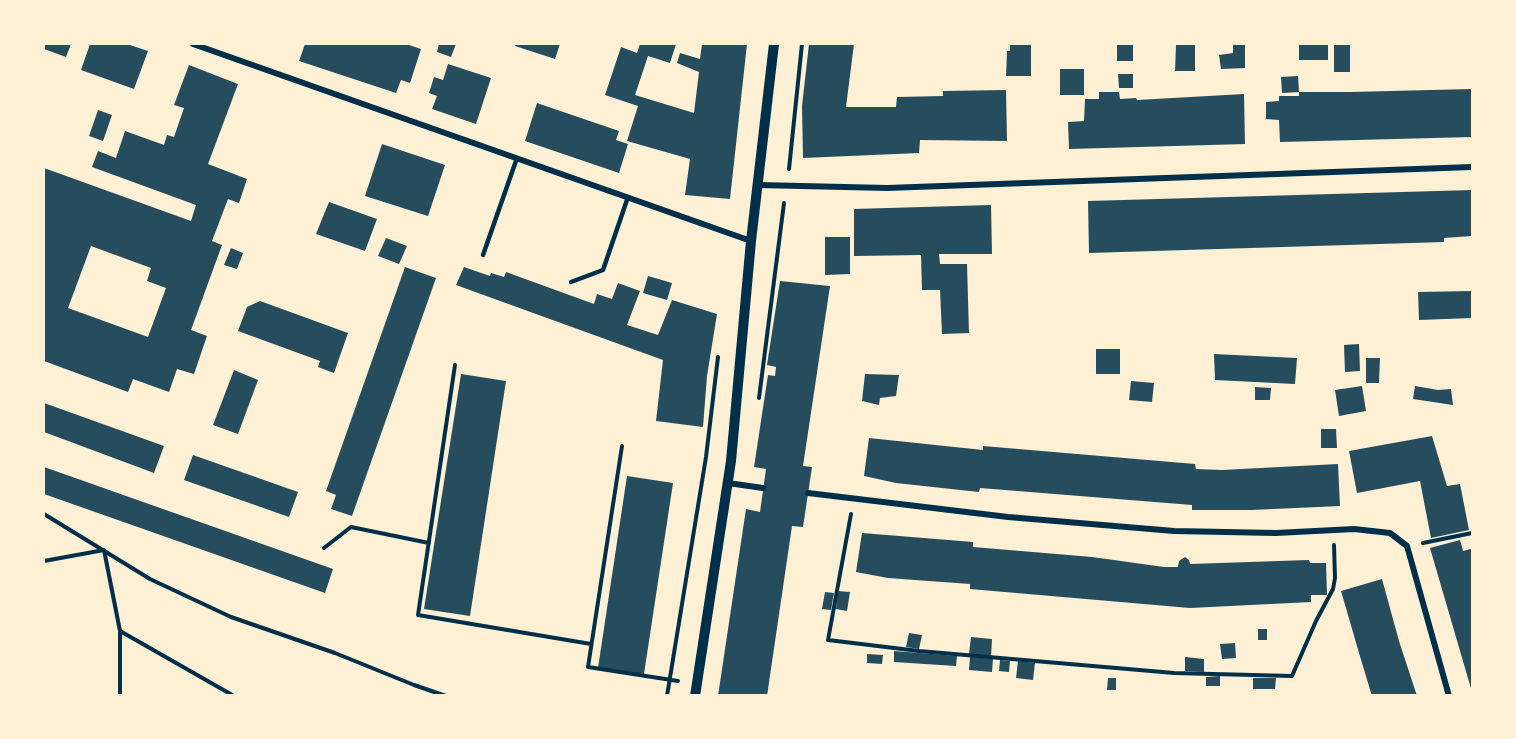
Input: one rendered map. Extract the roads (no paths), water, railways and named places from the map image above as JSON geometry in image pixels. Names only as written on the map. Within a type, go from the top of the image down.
[{"type":"street","points":[[193,44],[752,241]]},
{"type":"street","points":[[695,696],[728,483],[774,44]]},
{"type":"street","points":[[759,185],[887,188],[1473,167]]},
{"type":"street","points":[[728,483],[763,488]]},
{"type":"street","points":[[808,494],[1008,517],[1174,531],[1276,533],[1354,529],[1390,533],[1407,546],[1449,696]]},
{"type":"lane","points":[[483,255],[517,158]]},
{"type":"lane","points":[[571,282],[603,270],[628,197]]}]
